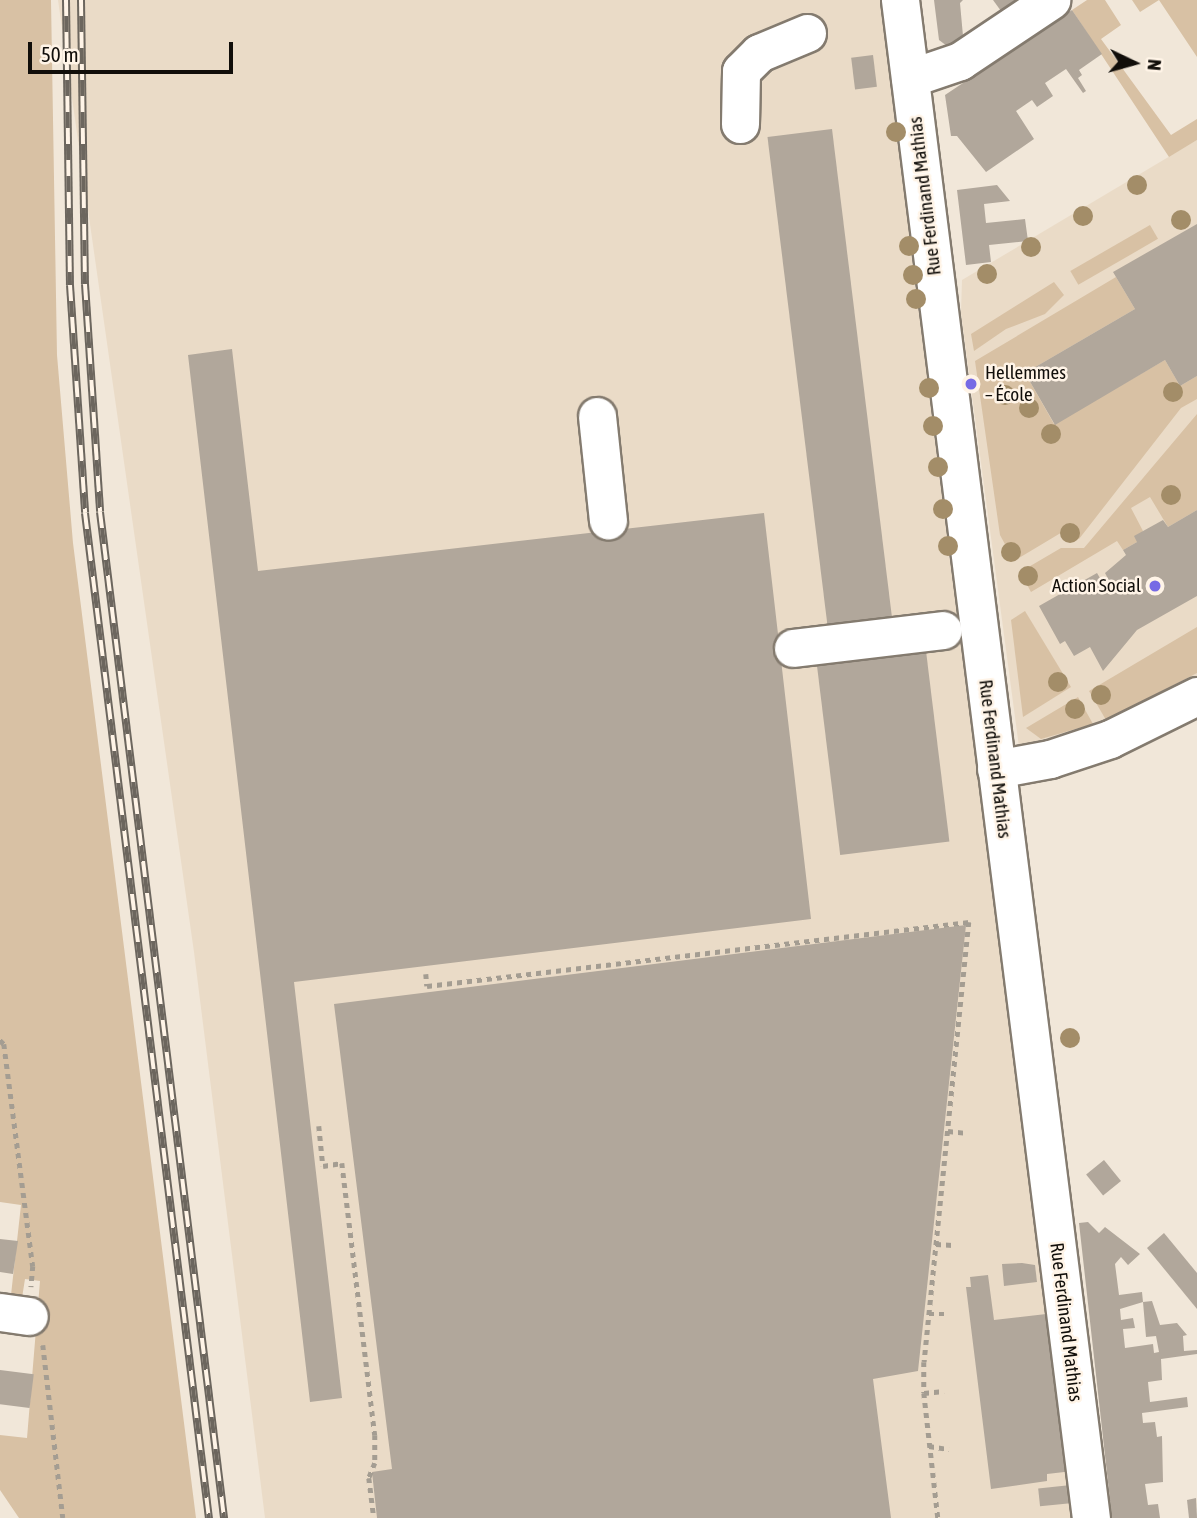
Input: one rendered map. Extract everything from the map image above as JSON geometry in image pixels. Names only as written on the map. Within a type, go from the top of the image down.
[{"type":"street","name":"Rue Ferdinand Mathias","points":[[900,0],[1091,1518]]},
{"type":"street","points":[[910,78],[960,61],[1051,0]]},
{"type":"street","points":[[740,124],[741,71],[759,53],[807,33]]},
{"type":"street","points":[[597,416],[608,520]]},
{"type":"street","points":[[793,648],[943,630]]},
{"type":"street","points":[[996,769],[1110,739],[1197,696]]},
{"type":"path","points":[[426,974],[427,986],[965,920],[971,926],[936,1244],[923,1393],[938,1518]]},
{"type":"path","points":[[0,1040],[4,1044],[33,1266],[14,1314],[42,1341],[63,1518]]},
{"type":"path","points":[[319,1126],[323,1166],[342,1163],[375,1435],[375,1463],[369,1478],[374,1518]]},
{"type":"path","points":[[948,1131],[966,1133]]},
{"type":"path","points":[[936,1244],[953,1245]]},
{"type":"path","points":[[929,1314],[947,1314]]},
{"type":"path","points":[[923,1393],[944,1391]]},
{"type":"path","points":[[929,1446],[949,1448]]},
{"type":"shaded area","points":[[0,0],[51,0],[57,355],[73,543],[196,1518],[19,1518],[0,1490],[0,1435],[27,1438],[40,1281],[25,1279],[22,1298],[10,1304],[21,1205],[0,1202]]},
{"type":"shaded area","points":[[58,0],[885,0],[1079,1518],[265,1518],[194,952]]},
{"type":"shaded area","points":[[1087,0],[1105,0],[1121,25],[1101,39],[1171,135],[1197,119],[1197,140],[1169,157],[1072,10]]},
{"type":"shaded area","points":[[1132,0],[1159,0],[1140,12]]},
{"type":"shaded area","points":[[1159,0],[1197,0],[1197,57]]},
{"type":"shaded area","points":[[1197,140],[1197,681],[1082,735],[1019,747],[961,313],[962,280]]},
{"type":"shaded area","points":[[1150,225],[1158,239],[1078,285],[1070,271]]},
{"type":"shaded area","points":[[1116,277],[1135,309],[1025,373],[1054,424],[1165,360],[1180,386],[1197,376],[1197,399],[1181,408],[1079,539],[1068,538],[1064,531],[1014,561],[1000,535],[975,361]]},
{"type":"shaded area","points":[[1054,282],[1064,295],[1045,314],[1006,329],[974,351],[971,334]]},
{"type":"shaded area","points":[[1197,414],[1197,510],[1168,527],[1150,497],[1131,508],[1143,531],[1137,542],[1123,550],[1117,541],[1031,592],[1020,572],[1061,548],[1084,548]]},
{"type":"shaded area","points":[[1025,611],[1071,687],[1023,717],[1011,620]]},
{"type":"shaded area","points":[[1197,627],[1197,673],[1106,720],[1089,691]]},
{"type":"shaded area","points":[[1078,697],[1093,724],[1041,739],[1026,728]]},
{"type":"building","points":[[934,0],[963,0],[960,3],[963,36],[947,46],[939,40]]},
{"type":"building","points":[[993,0],[1017,0],[1001,11]]},
{"type":"building","points":[[1072,10],[1102,54],[1079,70],[1082,75],[1078,78],[1086,91],[1083,93],[1066,69],[1045,83],[1053,96],[1037,107],[1032,100],[1016,111],[1034,139],[986,172],[957,136],[951,136],[945,95]]},
{"type":"building","points":[[873,55],[877,87],[855,89],[851,58]]},
{"type":"building","points":[[832,129],[892,620],[828,628],[767,137]]},
{"type":"building","points":[[997,185],[1010,201],[984,204],[986,223],[1025,219],[1028,241],[989,245],[991,262],[966,265],[957,190]]},
{"type":"building","points":[[1197,224],[1197,376],[1180,386],[1165,360],[1055,425],[1025,373],[1135,309],[1113,272]]},
{"type":"building","points":[[232,349],[258,571],[764,513],[811,919],[294,982],[342,1398],[310,1402],[188,355]]},
{"type":"building","points":[[1197,510],[1197,596],[1137,630],[1103,671],[1090,647],[1074,656],[1065,641],[1060,644],[1039,606],[1097,573],[1110,595],[1115,592],[1105,573],[1126,555],[1123,550],[1137,542],[1134,536],[1163,520],[1168,527]]},
{"type":"building","points":[[926,651],[949,842],[840,855],[817,664]]},
{"type":"building","points":[[966,925],[918,1371],[873,1379],[891,1518],[377,1518],[372,1472],[392,1469],[334,1004]]},
{"type":"building","points":[[1104,1160],[1121,1181],[1103,1195],[1086,1174]]},
{"type":"building","points":[[1088,1222],[1099,1233],[1105,1227],[1140,1254],[1128,1265],[1121,1257],[1115,1264],[1119,1295],[1142,1292],[1143,1302],[1152,1301],[1160,1325],[1177,1323],[1187,1335],[1183,1336],[1184,1351],[1197,1350],[1197,1354],[1161,1359],[1162,1380],[1148,1382],[1150,1402],[1187,1397],[1188,1407],[1142,1413],[1143,1423],[1155,1422],[1157,1437],[1162,1436],[1163,1482],[1145,1484],[1148,1505],[1158,1504],[1160,1518],[1112,1518],[1079,1223]],"holes":[[[1143,1302],[1146,1337],[1156,1336],[1159,1352],[1154,1353],[1153,1344],[1125,1348],[1123,1329],[1135,1328],[1133,1318],[1121,1320],[1120,1309]]]},
{"type":"building","points":[[1164,1233],[1197,1273],[1197,1309],[1147,1248]]},
{"type":"building","points":[[0,1239],[18,1241],[13,1274],[0,1272]]},
{"type":"building","points":[[1002,1264],[1035,1265],[1037,1282],[1004,1286]]},
{"type":"building","points":[[988,1275],[994,1320],[1055,1313],[1073,1471],[1047,1474],[1047,1481],[991,1489],[966,1287],[971,1287],[970,1277]]},
{"type":"building","points":[[0,1370],[34,1374],[30,1408],[0,1404]]},
{"type":"building","points":[[1071,1485],[1073,1503],[1040,1506],[1038,1488]]},
{"type":"building","points":[[1196,1498],[1197,1518],[1189,1518],[1187,1500]]},
{"type":"railway","points":[[66,0],[70,285],[85,513],[209,1518]]},
{"type":"railway","points":[[81,0],[85,284],[100,512],[224,1518]]},
{"type":"place","name":"Hellemmes – École","points":[[971,384]]},
{"type":"place","name":"Action Social","points":[[1155,586]]}]
